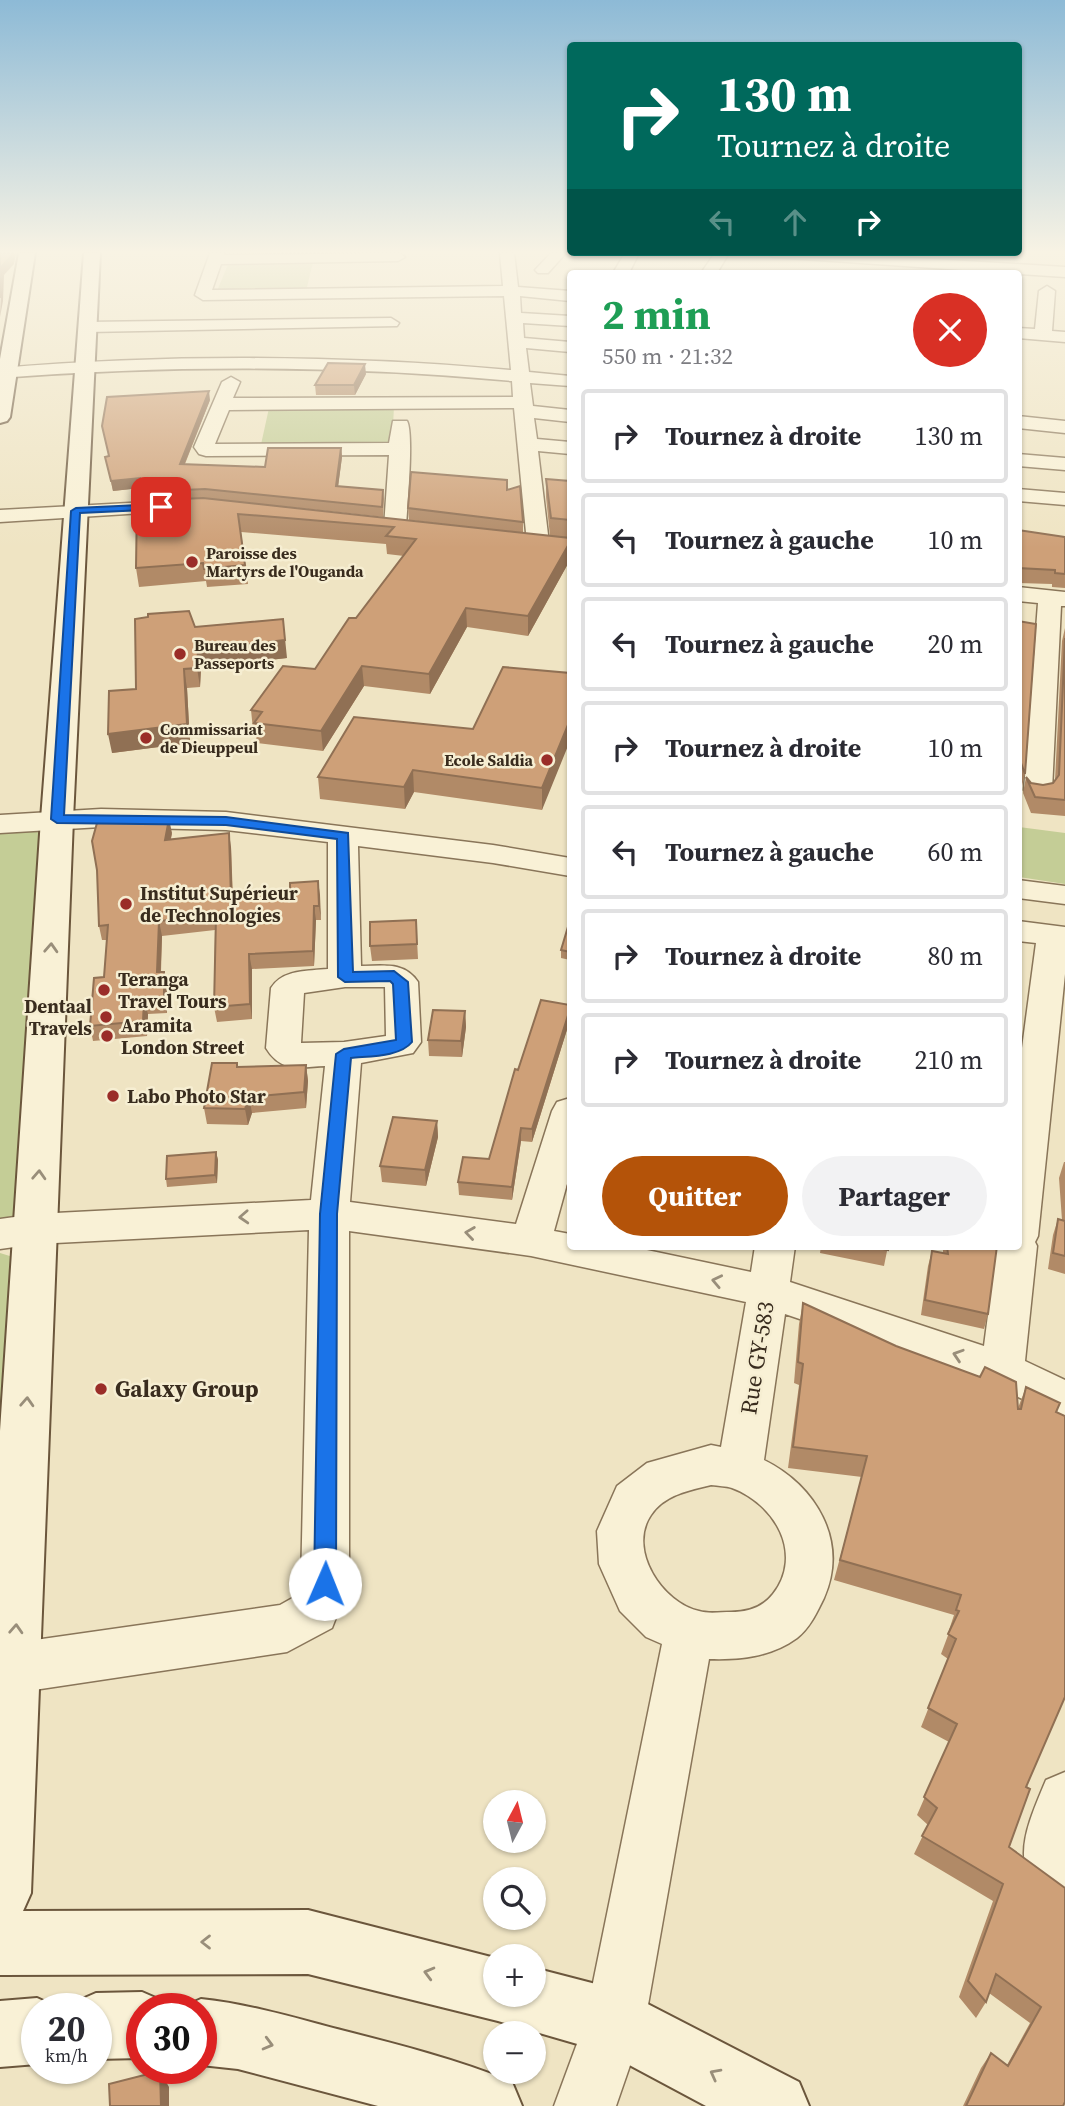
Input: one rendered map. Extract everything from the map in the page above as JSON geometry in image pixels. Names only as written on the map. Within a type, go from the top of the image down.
[{"type":"street","points":[[0,417],[8,351]]},
{"type":"street","points":[[0,1893],[14,1668],[18,1231],[57,819],[87,351]]},
{"type":"street","points":[[517,351],[538,543]]},
{"type":"street","points":[[4,372],[387,355],[567,381]]},
{"type":"street","points":[[238,362],[204,447],[206,450],[400,449]]},
{"type":"street","points":[[223,404],[401,402],[523,406],[567,415]]},
{"type":"street","points":[[401,402],[400,449],[386,525],[422,530]]},
{"type":"street","points":[[1022,422],[1065,427]]},
{"type":"street","points":[[527,444],[567,448]]},
{"type":"street","points":[[1022,460],[1065,464]]},
{"type":"street","points":[[532,487],[558,490]]},
{"type":"street","points":[[1022,495],[1065,499]]},
{"type":"street","points":[[0,516],[206,507]]},
{"type":"street","points":[[513,540],[560,545]]},
{"type":"street","points":[[1022,594],[1058,599],[1040,790]]},
{"type":"street","points":[[0,824],[57,819],[226,821],[567,867]]},
{"type":"street","points":[[344,836],[345,977]]},
{"type":"street","points":[[1022,890],[1065,895]]},
{"type":"street","points":[[1022,1191],[1045,934]]},
{"type":"street","points":[[394,976],[398,979],[404,1042],[396,1047],[344,1054],[290,1055],[283,1048],[288,988],[299,982],[394,976]]},
{"type":"street","points":[[14,1668],[287,1629],[315,1612],[325,1584],[328,1214],[344,1054]]},
{"type":"street","points":[[531,1241],[567,1121]]},
{"type":"street","points":[[18,1231],[328,1214],[531,1241],[567,1249]]},
{"type":"street","points":[[573,1250],[767,1291],[1003,1370],[1065,1401]]},
{"type":"street","name":"Rue GY-583","points":[[740,1470],[774,1250]]},
{"type":"street","points":[[1003,1370],[1017,1250]]},
{"type":"street","points":[[711,1465],[740,1470],[769,1484],[792,1506],[807,1533],[812,1563],[804,1593],[786,1617],[758,1633],[724,1639],[689,1633],[660,1619],[638,1598],[623,1572],[618,1545],[624,1518],[636,1496],[657,1479],[682,1468],[711,1465]]},
{"type":"street","points":[[585,2106],[615,2022],[689,1633]]},
{"type":"street","points":[[1065,1799],[1051,1832],[1051,1853],[1058,1872],[1065,1877]]},
{"type":"street","points":[[0,1943],[308,1942],[483,1987]]},
{"type":"street","points":[[546,2004],[615,2022],[775,2106]]},
{"type":"street","points":[[0,2034],[21,2032]]},
{"type":"street","points":[[217,2034],[238,2036],[399,2078],[488,2106]]},
{"type":"green space","points":[[394,406],[392,447],[260,449],[269,408]]},
{"type":"green space","points":[[1022,827],[1065,833],[1065,884],[1022,877]]},
{"type":"green space","points":[[34,830],[43,832],[16,1214],[0,1223],[0,833]]},
{"type":"green space","points":[[0,1253],[13,1257],[0,1546]]},
{"type":"building","points":[[328,363],[365,364],[354,385],[315,385]]},
{"type":"building","points":[[209,391],[180,464],[265,467],[268,448],[341,448],[336,486],[383,490],[382,507],[205,489],[139,492],[140,478],[111,481],[102,426],[107,397]]},
{"type":"building","points":[[411,472],[507,480],[507,490],[520,486],[523,522],[408,508]]},
{"type":"building","points":[[546,479],[567,481],[567,520],[551,518]]},
{"type":"building","points":[[203,498],[567,538],[567,547],[528,616],[466,608],[429,674],[362,666],[321,731],[254,723],[262,712],[251,710],[283,666],[315,669],[349,618],[356,618],[416,539],[386,536],[394,527],[238,514],[245,565],[204,569],[203,563],[136,568],[137,501]]},
{"type":"building","points":[[1022,531],[1065,537],[1065,574],[1055,573],[1055,570],[1022,568]]},
{"type":"building","points":[[189,611],[195,627],[283,619],[285,640],[198,650],[197,668],[184,669],[187,724],[108,734],[109,691],[136,689],[135,619],[148,617],[148,614]]},
{"type":"building","points":[[1022,622],[1036,624],[1025,774],[1022,766]]},
{"type":"building","points":[[1065,638],[1065,800],[1035,797],[1026,777],[1031,783],[1043,785],[1053,783],[1059,775]]},
{"type":"building","points":[[503,667],[567,673],[567,727],[542,788],[413,770],[404,787],[318,777],[354,717],[473,729]]},
{"type":"building","points":[[169,819],[165,840],[229,833],[231,898],[290,893],[290,883],[318,881],[319,906],[314,906],[313,951],[249,954],[250,1004],[214,1007],[216,916],[159,921],[157,972],[164,972],[164,998],[144,1000],[143,1021],[90,1026],[94,978],[104,977],[108,925],[99,926],[97,870],[92,841],[97,823]]},
{"type":"building","points":[[416,920],[417,944],[370,946],[370,922]]},
{"type":"building","points":[[567,930],[567,951],[561,950]]},
{"type":"building","points":[[541,1000],[567,1004],[567,1018],[532,1129],[521,1128],[512,1187],[458,1182],[463,1157],[489,1159],[515,1069],[518,1070]]},
{"type":"building","points":[[433,1010],[465,1011],[461,1041],[428,1040]]},
{"type":"building","points":[[212,1063],[237,1063],[237,1067],[306,1065],[304,1092],[249,1097],[245,1109],[204,1108]]},
{"type":"building","points":[[393,1117],[437,1121],[425,1170],[380,1166]]},
{"type":"building","points":[[216,1152],[215,1175],[166,1179],[167,1156]]},
{"type":"building","points":[[1058,1219],[1065,1221],[1065,1256],[1053,1253]]},
{"type":"building","points":[[948,1250],[996,1250],[988,1314],[925,1300],[932,1251],[948,1254]]},
{"type":"building","points":[[803,1303],[896,1346],[980,1377],[985,1367],[1016,1382],[1018,1409],[1021,1409],[1026,1387],[1060,1403],[1056,1412],[1065,1416],[1065,1697],[1026,1787],[1030,1789],[1009,1847],[1065,1888],[1063,2106],[966,2106],[991,2053],[1008,2066],[1041,2007],[996,1974],[986,2002],[968,1981],[1003,1884],[922,1836],[937,1808],[924,1797],[957,1724],[928,1708],[956,1639],[948,1634],[959,1611],[956,1610],[961,1595],[840,1560],[867,1456],[793,1447],[803,1364],[798,1362]]},
{"type":"building","points":[[126,2080],[126,2084],[160,2084],[161,2106],[110,2106],[109,2084]]},
{"type":"place","name":"Paroisse des Martyrs de l'Ouganda","points":[[192,562]]},
{"type":"place","name":"Bureau des Passeports","points":[[180,654]]},
{"type":"place","name":"Commissariat de Dieuppeul","points":[[146,738]]},
{"type":"place","name":"Ecole Saldia","points":[[547,760]]},
{"type":"place","name":"Institut Supérieur de Technologies","points":[[126,904]]},
{"type":"place","name":"Teranga Travel Tours","points":[[104,990]]},
{"type":"place","name":"Dentaal Travels","points":[[106,1017]]},
{"type":"place","name":"Aramita London Street","points":[[107,1036]]},
{"type":"place","name":"Labo Photo Star","points":[[113,1096]]},
{"type":"place","name":"Galaxy Group","points":[[101,1389]]},
{"type":"route","points":[[161,507],[76,511],[57,819],[226,821],[344,836],[345,977],[394,976],[401,982],[404,1042],[396,1047],[344,1054],[328,1214],[325,1584]]}]
